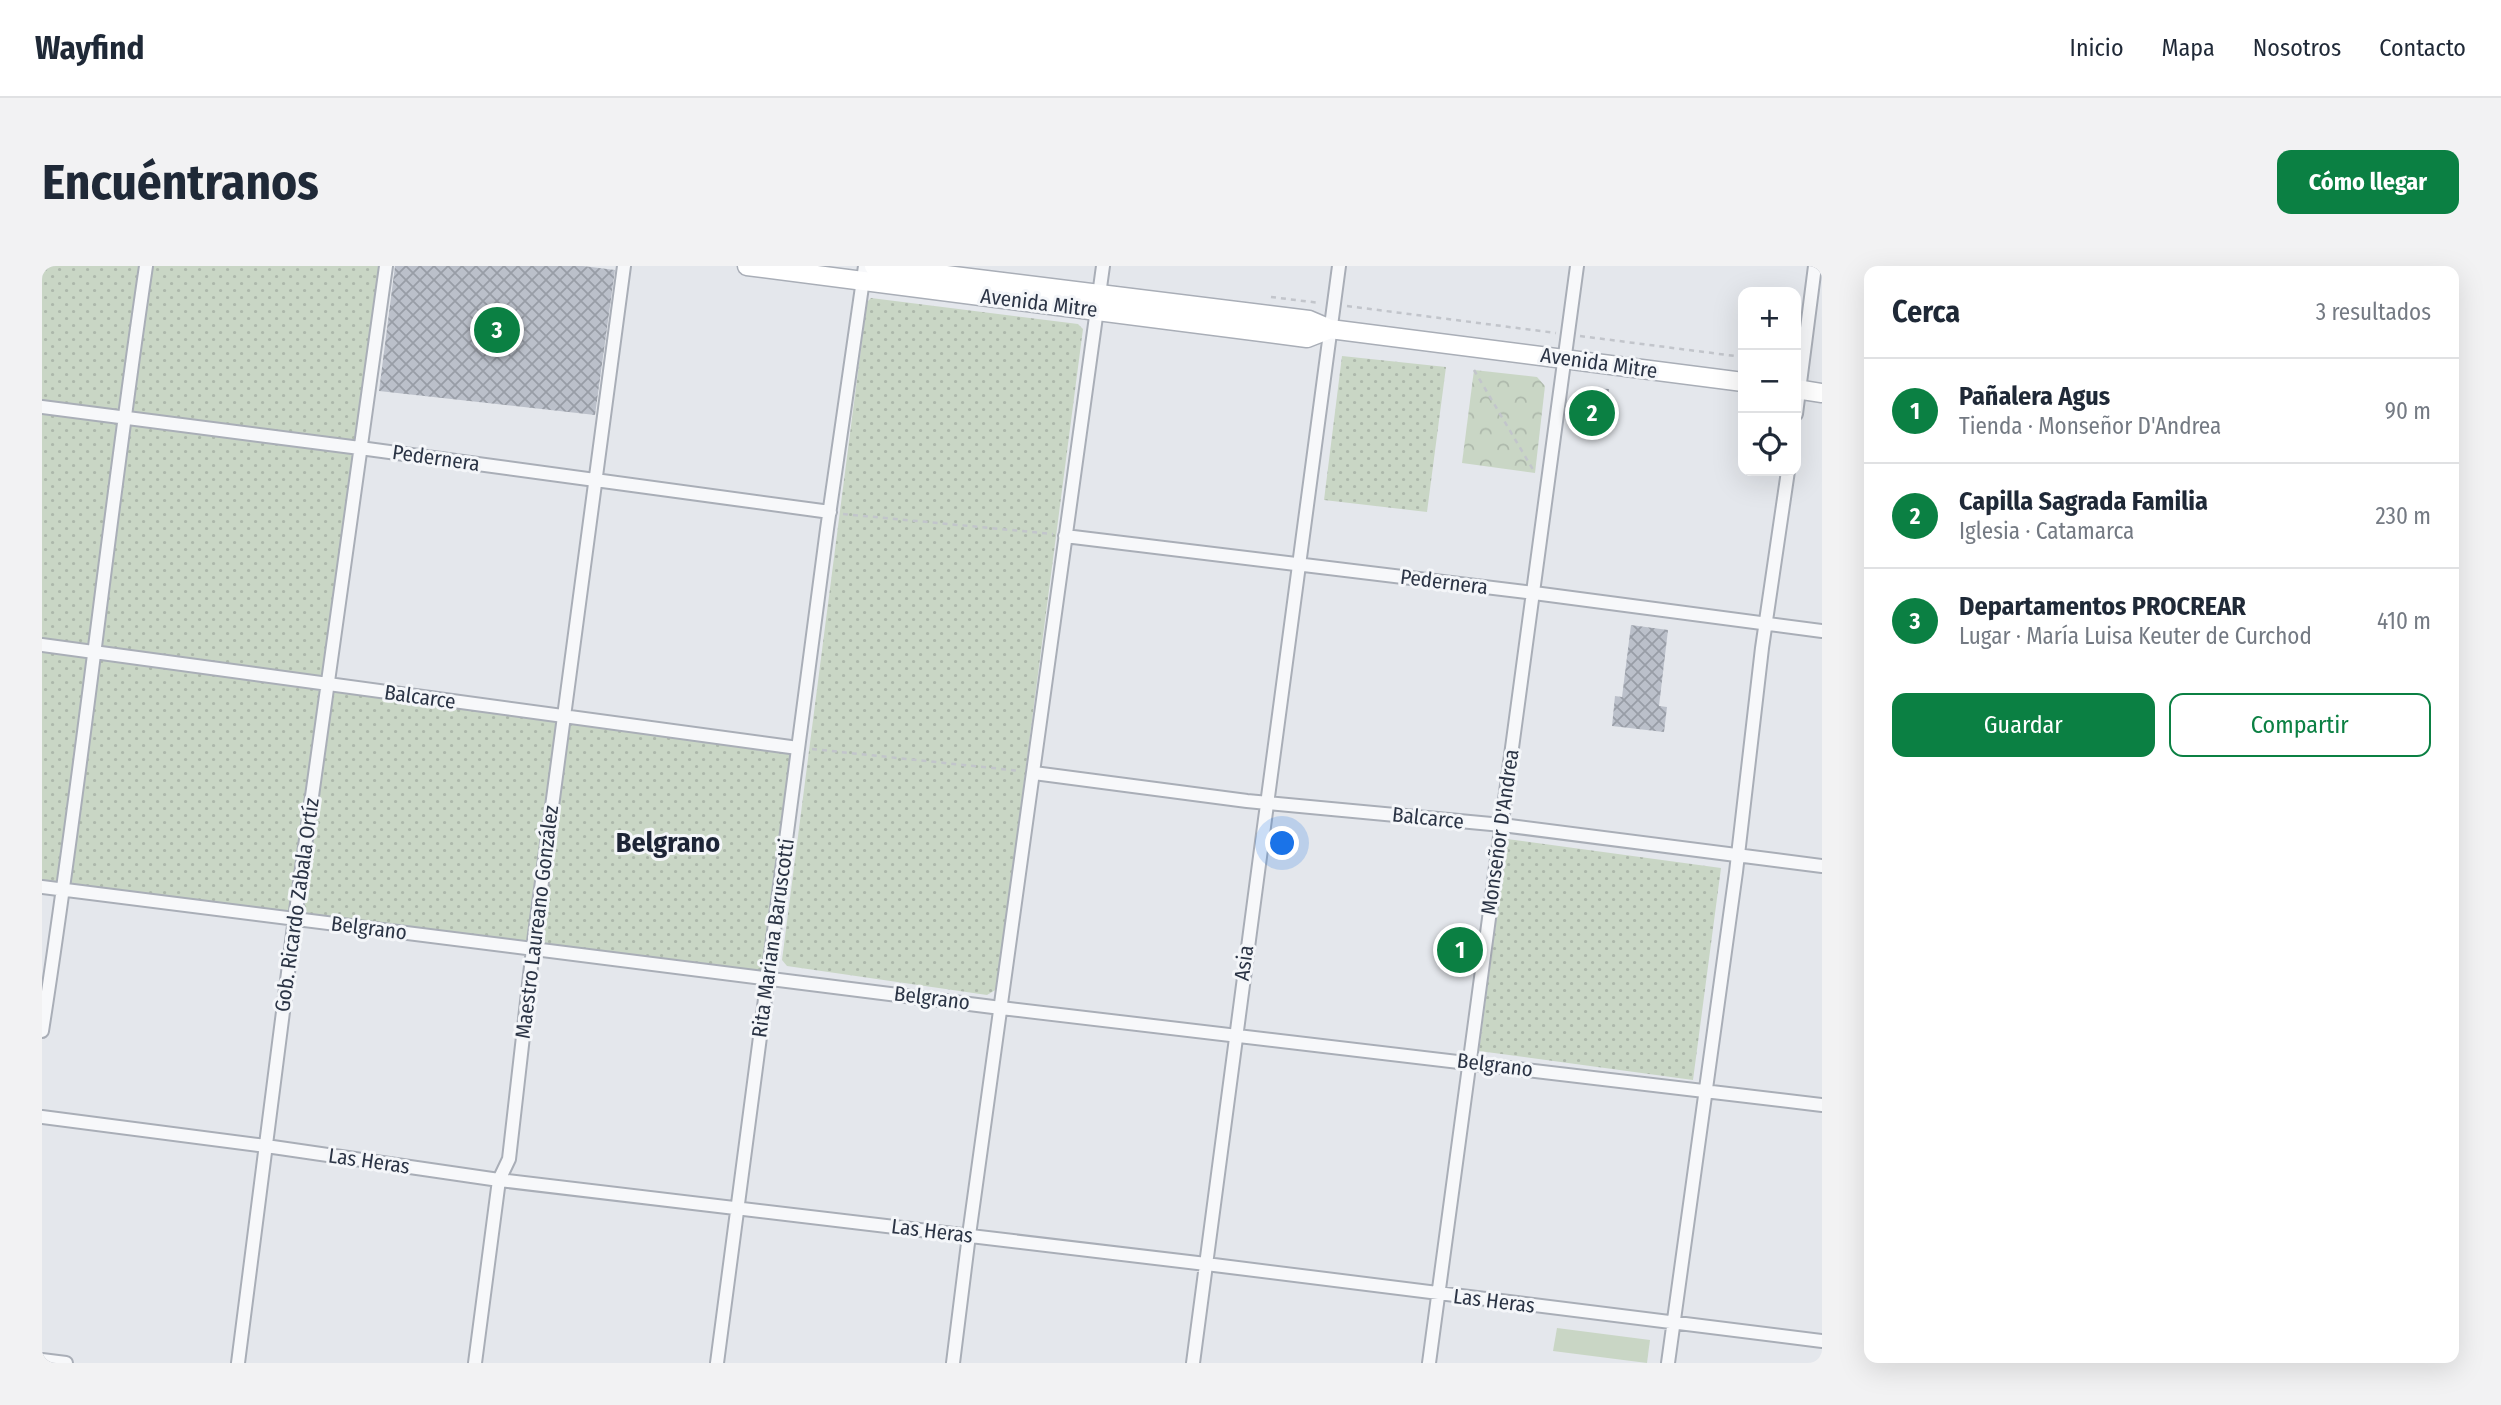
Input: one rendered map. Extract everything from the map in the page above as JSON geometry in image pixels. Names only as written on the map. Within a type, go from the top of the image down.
[{"type":"main road","name":"Avenida Mitre","points":[[747,266],[867,271],[1098,303],[1309,320],[1330,329],[1738,381]]},
{"type":"main road","points":[[1801,390],[1822,393]]},
{"type":"street","points":[[42,1031],[64,890],[146,266]]},
{"type":"street","name":"Gob. Ricardo Zabala Ortíz","points":[[238,1363],[295,918],[386,266]]},
{"type":"street","name":"Maestro Laureano González","points":[[475,1363],[499,1180],[509,1159],[533,949],[624,266]]},
{"type":"street","points":[[953,1363],[1103,266]]},
{"type":"street","name":"Asia","points":[[1193,1363],[1339,266]]},
{"type":"street","name":"Monseñor D'Andrea","points":[[1429,1363],[1577,266]]},
{"type":"street","points":[[1801,362],[1815,266]]},
{"type":"street","name":"Rita Mariana Baruscotti","points":[[716,1363],[830,512],[867,271]]},
{"type":"street","name":"Pedernera","points":[[42,407],[830,512]]},
{"type":"street","points":[[1668,1363],[1739,854],[1766,624],[1787,476]]},
{"type":"street","name":"Pedernera","points":[[1065,536],[1822,631]]},
{"type":"street","name":"Balcarce","points":[[42,645],[798,748]]},
{"type":"street","name":"Balcarce","points":[[1034,773],[1267,802],[1502,825],[1822,866]]},
{"type":"street","name":"Belgrano","points":[[42,887],[1001,1008],[1822,1105]]},
{"type":"street","name":"Las Heras","points":[[42,1117],[499,1180],[969,1235],[1822,1341]]},
{"type":"street","points":[[42,1360],[66,1363]]},
{"type":"path","points":[[1266,296],[1738,356]]},
{"type":"path","points":[[1474,370],[1535,473]]},
{"type":"path","points":[[830,512],[1065,536]]},
{"type":"path","points":[[798,748],[1034,773]]},
{"type":"green space","points":[[42,266],[386,266],[328,684],[798,748],[767,977],[42,887]]},
{"type":"green space","points":[[871,298],[1078,324],[1083,329],[997,989],[987,995],[787,966],[782,960],[867,302]]},
{"type":"green space","points":[[1342,356],[1446,367],[1427,512],[1324,500]]},
{"type":"green space","points":[[1474,370],[1537,377],[1545,386],[1535,473],[1462,463]]},
{"type":"green space","points":[[1507,839],[1721,868],[1693,1080],[1479,1051]]},
{"type":"green space","points":[[1557,1328],[1650,1340],[1647,1363],[1553,1351]]},
{"type":"building","points":[[395,266],[583,266],[615,270],[595,415],[379,391]]},
{"type":"building","points":[[1589,388],[1609,389],[1604,434],[1575,430],[1579,396]]},
{"type":"building","points":[[1631,625],[1668,630],[1659,706],[1667,707],[1664,732],[1612,726],[1615,696],[1622,697]]},
{"type":"place","name":"Departamentos PROCREAR","points":[[497,330]]},
{"type":"place","name":"Capilla Sagrada Familia","points":[[1592,413]]},
{"type":"place","name":"Pañalera Agus","points":[[1460,950]]},
{"type":"district","name":"Belgrano","points":[[668,842]]}]
